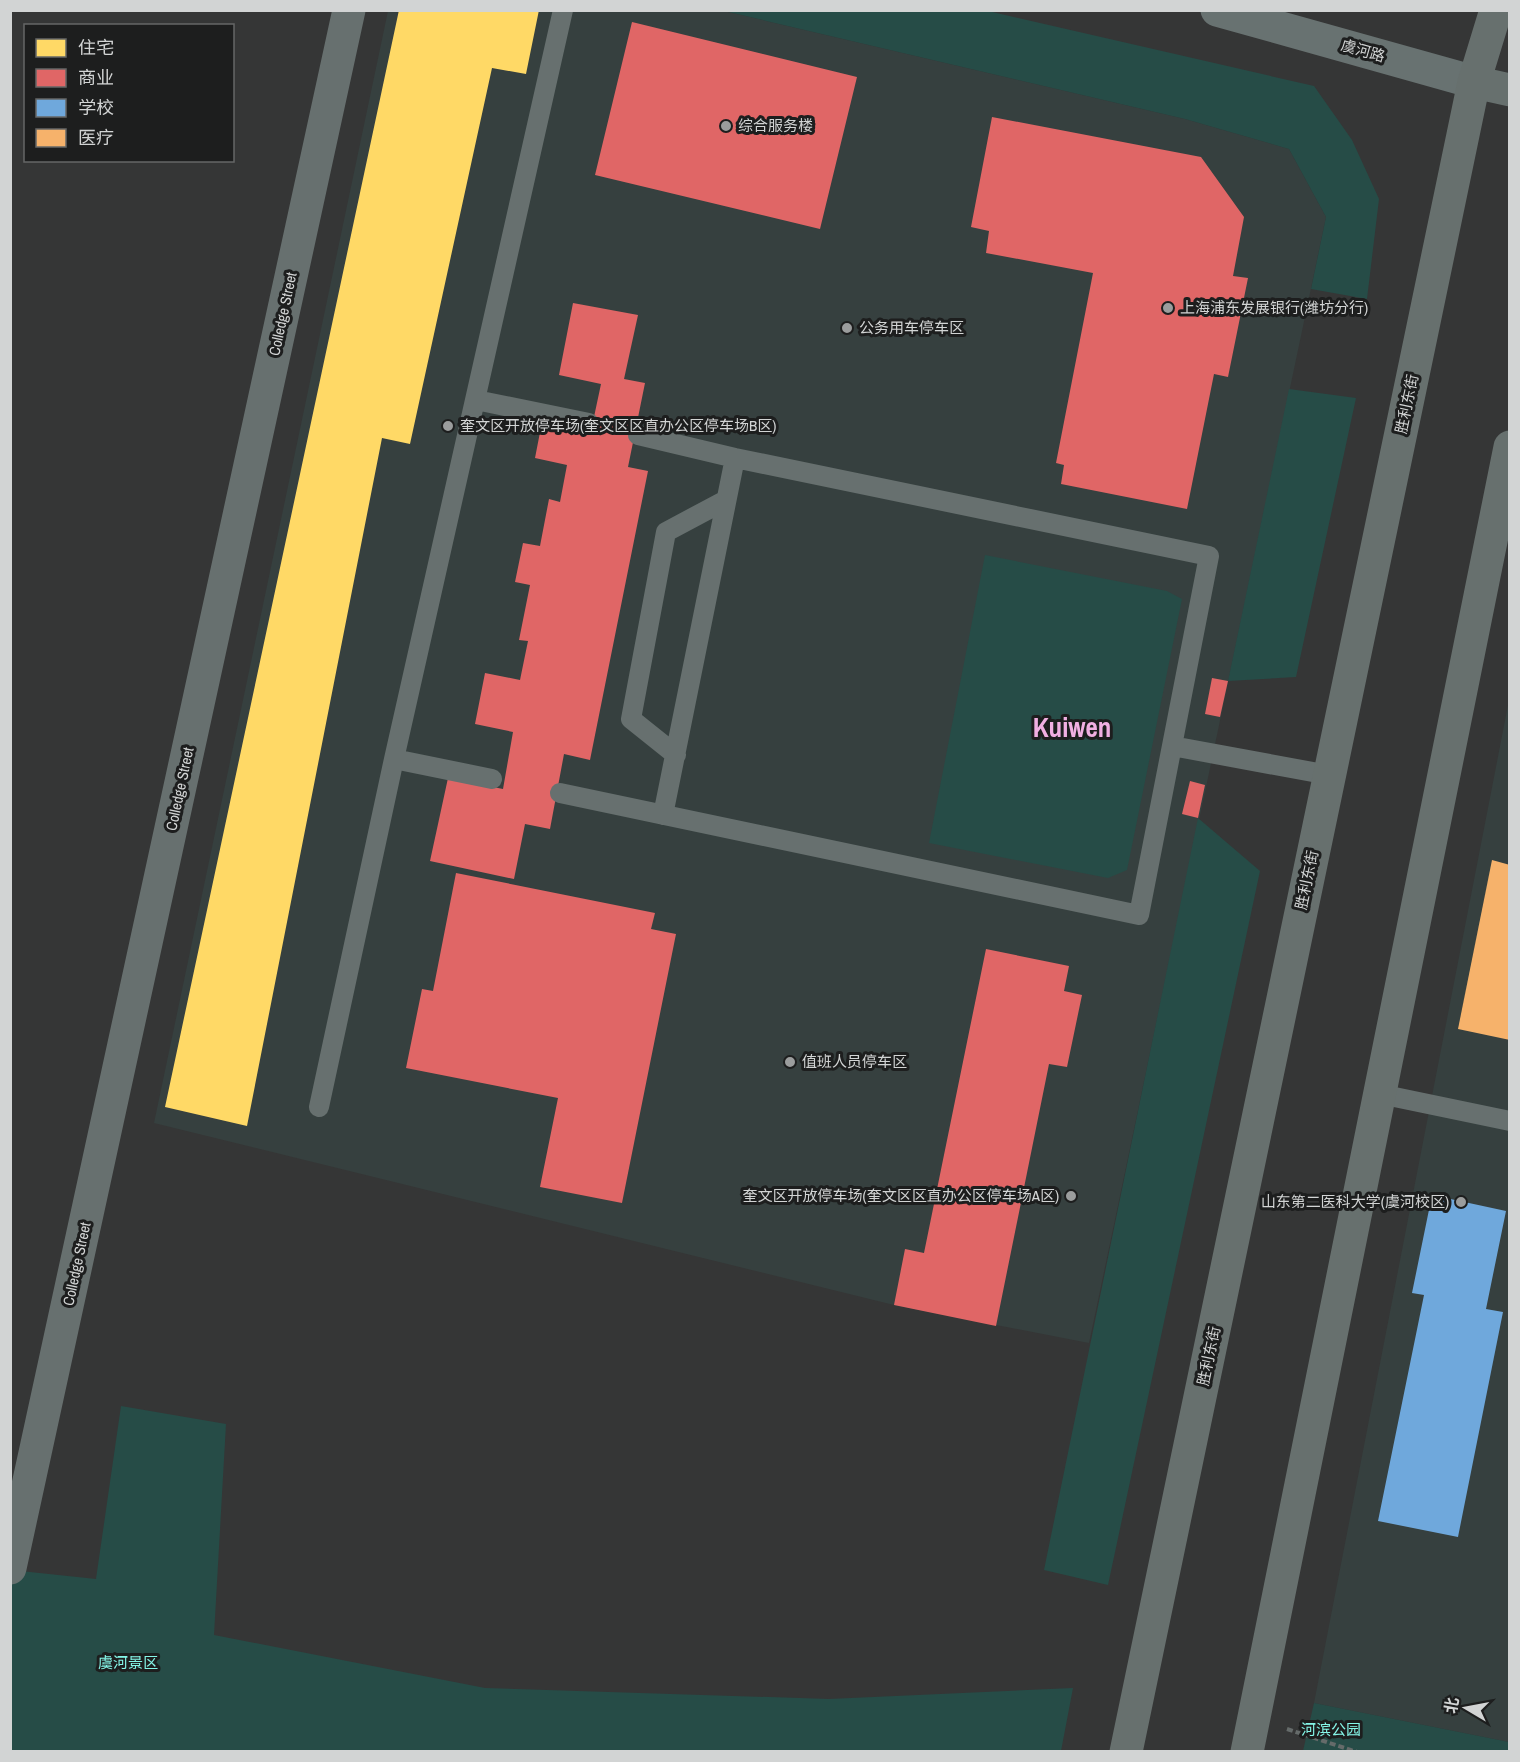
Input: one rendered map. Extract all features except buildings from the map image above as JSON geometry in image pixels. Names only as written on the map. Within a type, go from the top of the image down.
[{"type":"main road","name":"虞河路","points":[[1217,10],[1509,90]]},
{"type":"main road","name":"胜利东街","points":[[1129,1738],[1474,82],[1497,12]]},
{"type":"main road","points":[[1250,1738],[1509,447]]},
{"type":"street","name":"Colledge Street","points":[[10,1568],[349,10]]},
{"type":"lane","points":[[319,1107],[394,759],[563,10]]},
{"type":"lane","points":[[476,400],[589,423]]},
{"type":"lane","points":[[560,794],[1139,915],[1209,556],[735,458],[638,435]]},
{"type":"lane","points":[[663,815],[735,458]]},
{"type":"lane","points":[[676,755],[631,719],[666,532],[726,500]]},
{"type":"lane","points":[[1172,746],[1329,775]]},
{"type":"lane","points":[[394,759],[492,779]]},
{"type":"lane","points":[[1380,1094],[1509,1121]]},
{"type":"path","points":[[1250,1738],[1357,1752]]},
{"type":"shaded area","points":[[388,11],[724,11],[1185,119],[1289,149],[1326,217],[1089,1343],[894,1305],[154,1123]]},
{"type":"shaded area","name":"山东第二医科大学(虞河校区)","points":[[1509,700],[1509,1742],[1314,1703]]},
{"type":"green space","points":[[724,11],[988,11],[1314,86],[1352,140],[1379,199],[1367,299],[1311,289],[1326,217],[1289,149],[1185,119]]},
{"type":"green space","points":[[1289,389],[1356,398],[1296,677],[1228,681]]},
{"type":"green space","points":[[985,555],[1167,591],[1182,599],[1127,870],[1108,878],[929,843]]},
{"type":"green space","points":[[1198,818],[1260,871],[1108,1585],[1044,1570]]},
{"type":"green space","name":"虞河景区","points":[[121,1406],[226,1424],[214,1635],[485,1688],[829,1699],[1073,1688],[1061,1751],[11,1752],[11,1570],[96,1579]]},
{"type":"green space","name":"河滨公园","points":[[1314,1703],[1509,1742],[1509,1751],[1303,1751]]},
{"type":"place","name":"综合服务楼","points":[[726,126]]},
{"type":"place","name":"上海浦东发展银行(潍坊分行)","points":[[1168,308]]},
{"type":"place","name":"公务用车停车区","points":[[847,328]]},
{"type":"place","name":"奎文区开放停车场(奎文区区直办公区停车场B区)","points":[[448,426]]},
{"type":"place","name":"值班人员停车区","points":[[790,1062]]},
{"type":"place","name":"奎文区开放停车场(奎文区区直办公区停车场A区)","points":[[1071,1196]]},
{"type":"place","name":"山东第二医科大学(虞河校区)","points":[[1461,1202]]},
{"type":"district","name":"Kuiwen","points":[[1072,728]]}]
